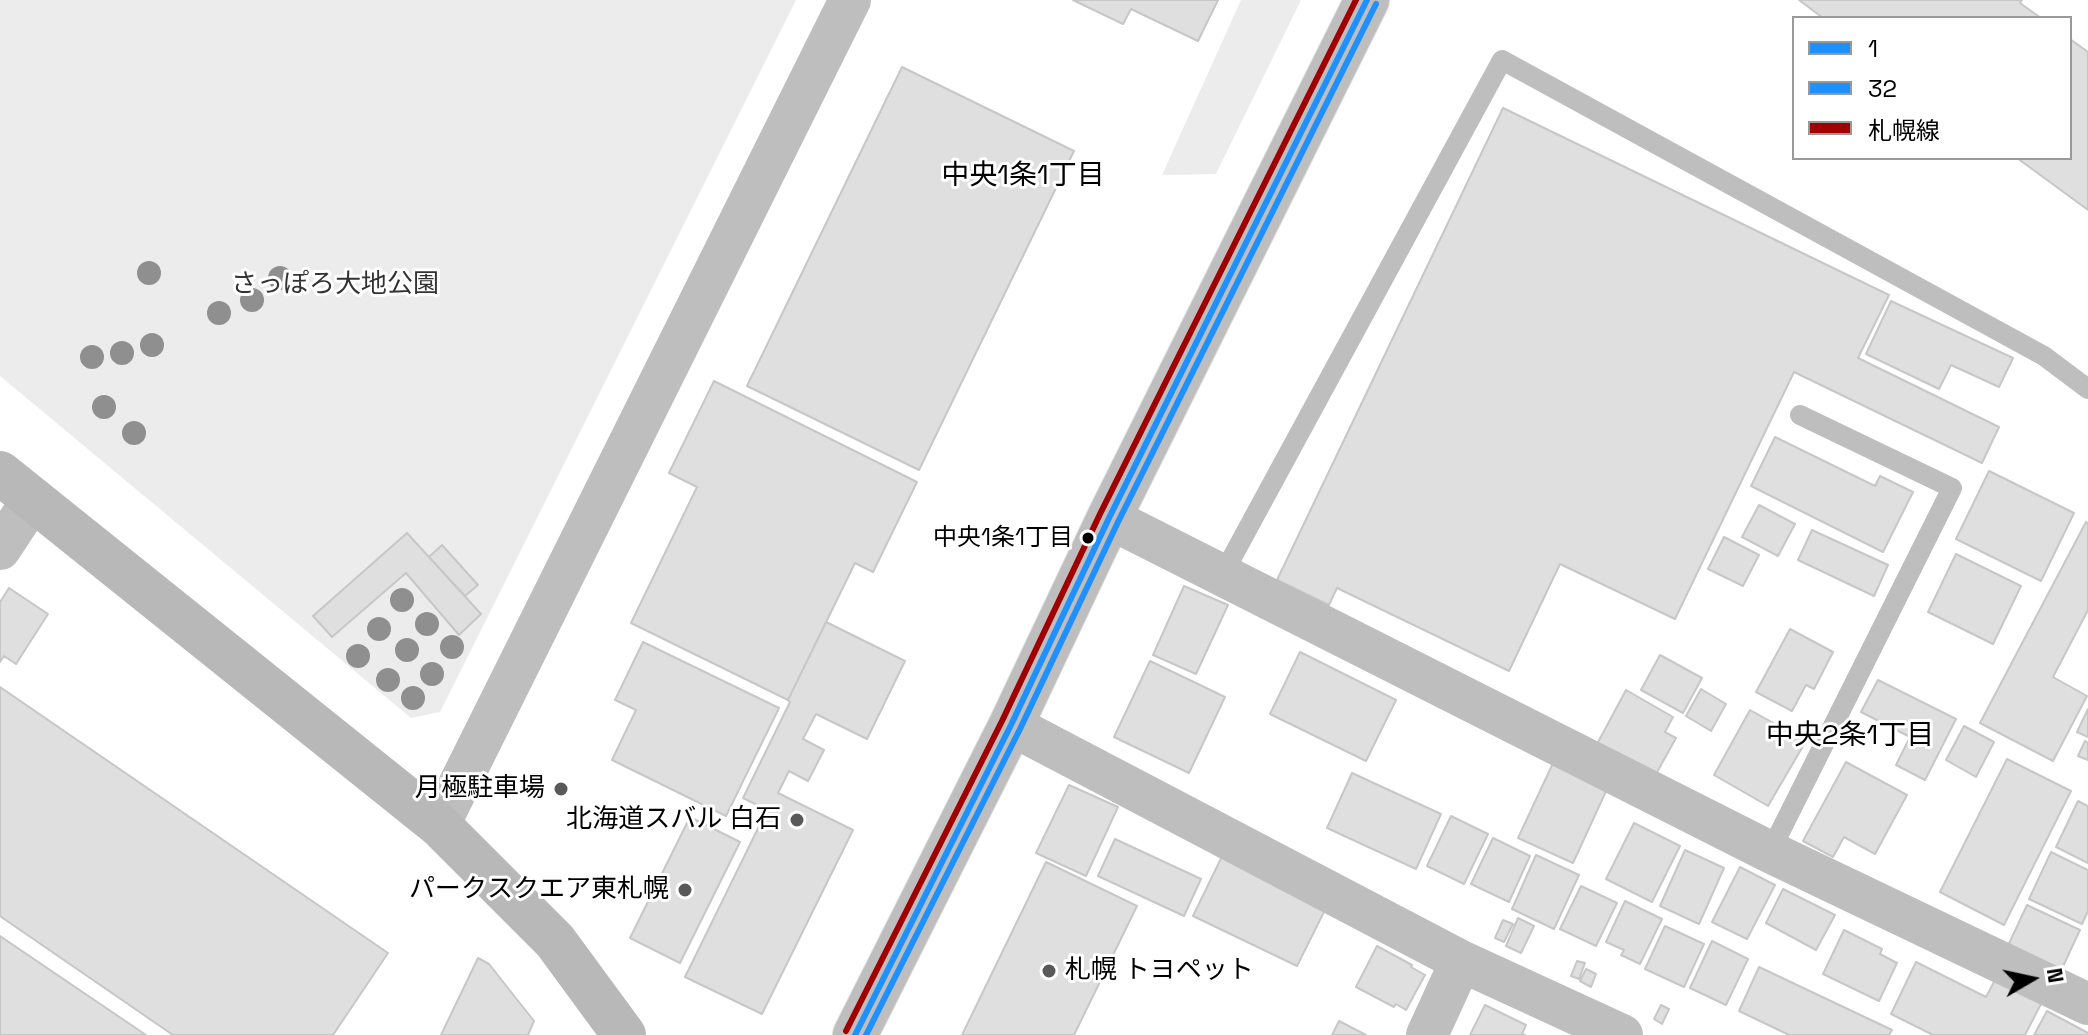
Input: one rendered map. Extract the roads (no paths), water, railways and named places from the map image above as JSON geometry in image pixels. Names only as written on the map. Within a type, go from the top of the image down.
[{"type":"highway","points":[[855,1035],[1367,0]]},
{"type":"street","points":[[439,825],[850,0]]},
{"type":"street","points":[[0,549],[16,486],[439,825],[555,941],[624,1035]]},
{"type":"street","points":[[1109,518],[1770,852],[2085,993]]},
{"type":"street","points":[[1011,725],[1461,961],[1622,1035]]},
{"type":"street","points":[[1427,1035],[1461,961]]},
{"type":"lane","points":[[1222,576],[1502,60],[2044,356],[2088,389]]},
{"type":"lane","points":[[1770,852],[1952,488],[1800,415]]},
{"type":"place","name":"中央1条1丁目","points":[[1088,538]]},
{"type":"place","name":"月極駐車場","points":[[561,789]]},
{"type":"place","name":"北海道スバル 白石","points":[[797,820]]},
{"type":"place","name":"パークスクエア東札幌","points":[[685,890]]},
{"type":"place","name":"札幌 トヨペット","points":[[1049,971]]},
{"type":"district","name":"中央1条1丁目","points":[[1023,176]]},
{"type":"district","name":"中央2条1丁目","points":[[1850,736]]},
{"type":"park label","name":"さっぽろ大地公園","points":[[335,285]]}]
